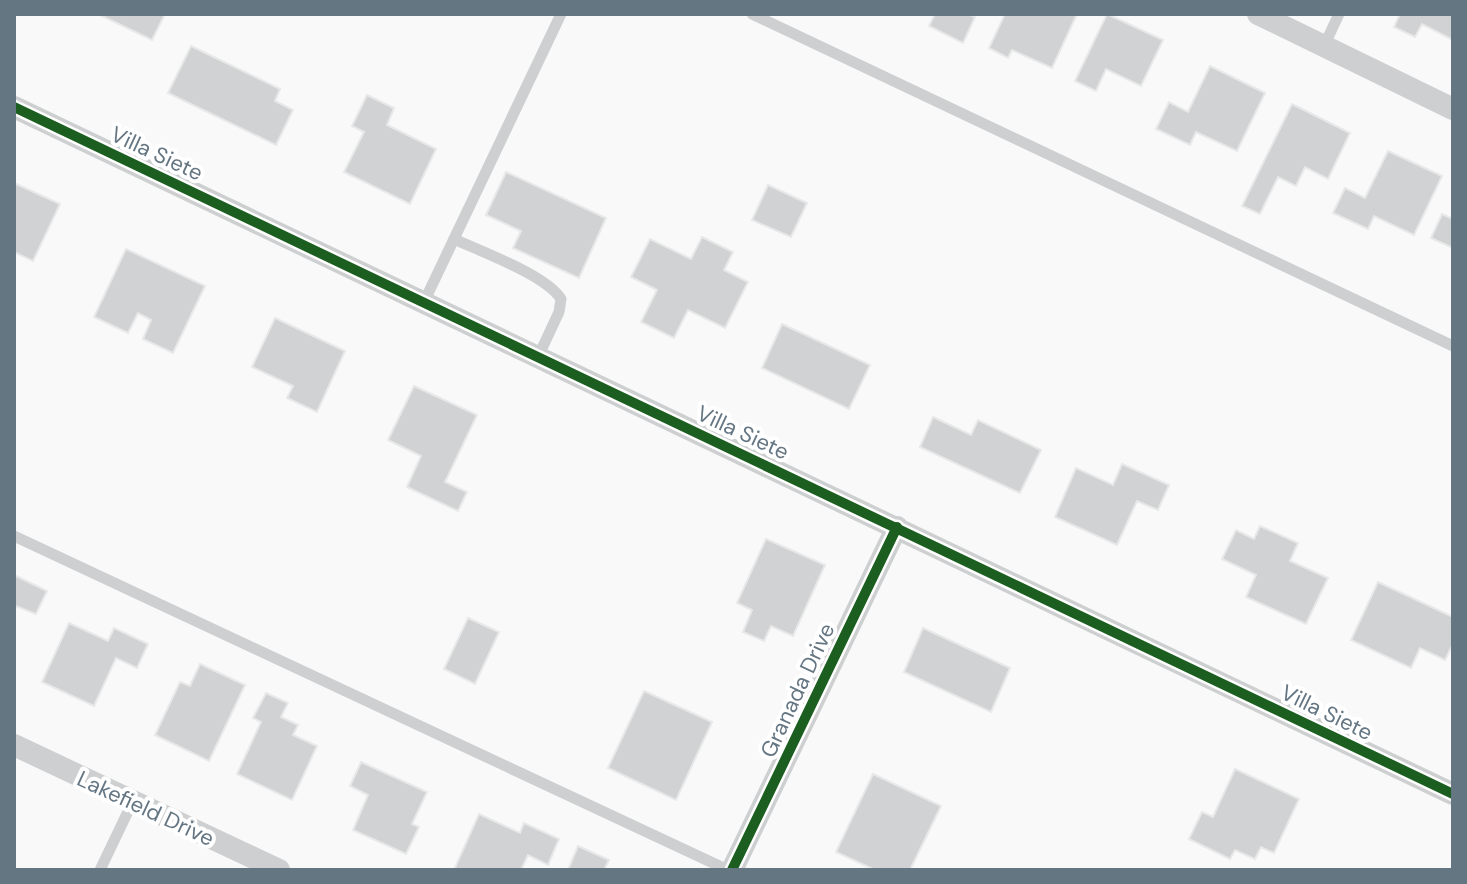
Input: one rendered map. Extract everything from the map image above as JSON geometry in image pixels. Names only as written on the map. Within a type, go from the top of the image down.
[{"type":"street","points":[[1258,14],[1453,109]]},
{"type":"street","name":"Villa Siete","points":[[14,107],[1453,794]]},
{"type":"street","name":"Granada Drive","points":[[730,870],[897,527]]},
{"type":"street","name":"Lakefield Drive","points":[[14,745],[279,870]]},
{"type":"lane","points":[[424,302],[561,14]]},
{"type":"lane","points":[[752,14],[1453,346]]},
{"type":"lane","points":[[1324,46],[1339,14]]},
{"type":"lane","points":[[454,239],[556,291],[561,299],[559,312],[538,357]]},
{"type":"lane","points":[[14,536],[730,870]]},
{"type":"lane","points":[[100,870],[133,801]]},
{"type":"building","points":[[98,14],[165,14],[152,40]]},
{"type":"building","points":[[935,14],[968,14],[975,17],[963,43],[929,26]]},
{"type":"building","points":[[1005,14],[1077,14],[1052,68],[1012,50],[1008,58],[989,48]]},
{"type":"building","points":[[1107,14],[1163,40],[1141,86],[1106,69],[1096,91],[1075,81]]},
{"type":"building","points":[[1400,14],[1453,14],[1453,40],[1422,24],[1415,37],[1394,27]]},
{"type":"building","points":[[191,46],[280,89],[275,101],[293,110],[276,145],[168,93]]},
{"type":"building","points":[[1210,66],[1265,93],[1237,151],[1196,132],[1190,145],[1156,129],[1169,102],[1188,112]]},
{"type":"building","points":[[367,95],[394,108],[387,125],[436,149],[410,204],[344,172],[364,132],[352,126]]},
{"type":"building","points":[[1292,104],[1350,133],[1328,179],[1305,167],[1296,186],[1278,177],[1260,214],[1242,206]]},
{"type":"building","points":[[1388,151],[1442,176],[1414,235],[1374,216],[1368,229],[1333,213],[1345,188],[1365,198]]},
{"type":"building","points":[[506,172],[606,218],[579,278],[513,248],[521,231],[486,215]]},
{"type":"building","points":[[14,183],[60,204],[33,261],[14,252]]},
{"type":"building","points":[[768,185],[807,203],[791,237],[752,220]]},
{"type":"building","points":[[1442,214],[1453,219],[1453,248],[1431,238]]},
{"type":"building","points":[[702,237],[733,252],[724,270],[748,282],[725,328],[688,310],[674,338],[641,322],[657,290],[631,277],[650,239],[691,259]]},
{"type":"building","points":[[126,249],[205,286],[173,353],[143,339],[151,320],[138,313],[128,333],[94,317]]},
{"type":"building","points":[[275,318],[345,351],[317,412],[287,398],[293,386],[252,367]]},
{"type":"building","points":[[782,324],[870,365],[849,409],[762,368]]},
{"type":"building","points":[[414,386],[477,415],[445,482],[467,492],[458,511],[407,487],[421,456],[388,440]]},
{"type":"building","points":[[933,417],[971,435],[978,420],[1041,450],[1020,493],[920,447]]},
{"type":"building","points":[[1122,464],[1169,485],[1158,510],[1137,501],[1117,545],[1055,517],[1076,468],[1113,485]]},
{"type":"building","points":[[1260,526],[1298,543],[1290,561],[1328,578],[1306,624],[1246,597],[1256,575],[1222,559],[1236,530],[1254,539]]},
{"type":"building","points":[[766,539],[825,565],[793,636],[771,626],[764,641],[743,632],[752,610],[737,603]]},
{"type":"building","points":[[14,575],[47,591],[36,614],[16,606],[14,611]]},
{"type":"building","points":[[1378,582],[1453,617],[1453,644],[1445,660],[1420,648],[1411,668],[1351,640]]},
{"type":"building","points":[[468,618],[499,632],[475,684],[444,669]]},
{"type":"building","points":[[69,623],[108,641],[114,628],[148,644],[137,668],[116,658],[94,706],[42,682]]},
{"type":"building","points":[[923,628],[1010,668],[991,712],[904,672]]},
{"type":"building","points":[[200,664],[245,685],[209,761],[155,735],[180,682],[190,686]]},
{"type":"building","points":[[644,691],[712,722],[676,800],[608,768]]},
{"type":"building","points":[[266,693],[288,703],[281,717],[298,725],[293,735],[317,746],[292,800],[237,774],[261,722],[253,718]]},
{"type":"building","points":[[361,762],[427,792],[412,824],[419,827],[406,854],[353,830],[368,795],[350,786]]},
{"type":"building","points":[[1235,769],[1299,799],[1274,853],[1261,847],[1255,859],[1235,850],[1230,859],[1189,839],[1202,812],[1213,817]]},
{"type":"building","points":[[873,774],[941,806],[910,870],[875,870],[836,852]]},
{"type":"building","points":[[479,814],[520,833],[524,823],[559,839],[548,865],[528,855],[521,870],[454,870]]},
{"type":"building","points":[[578,846],[609,860],[604,870],[568,870]]},
{"type":"cycle path","points":[[14,107],[1453,794]]},
{"type":"cycle path","points":[[732,870],[897,527]]}]
